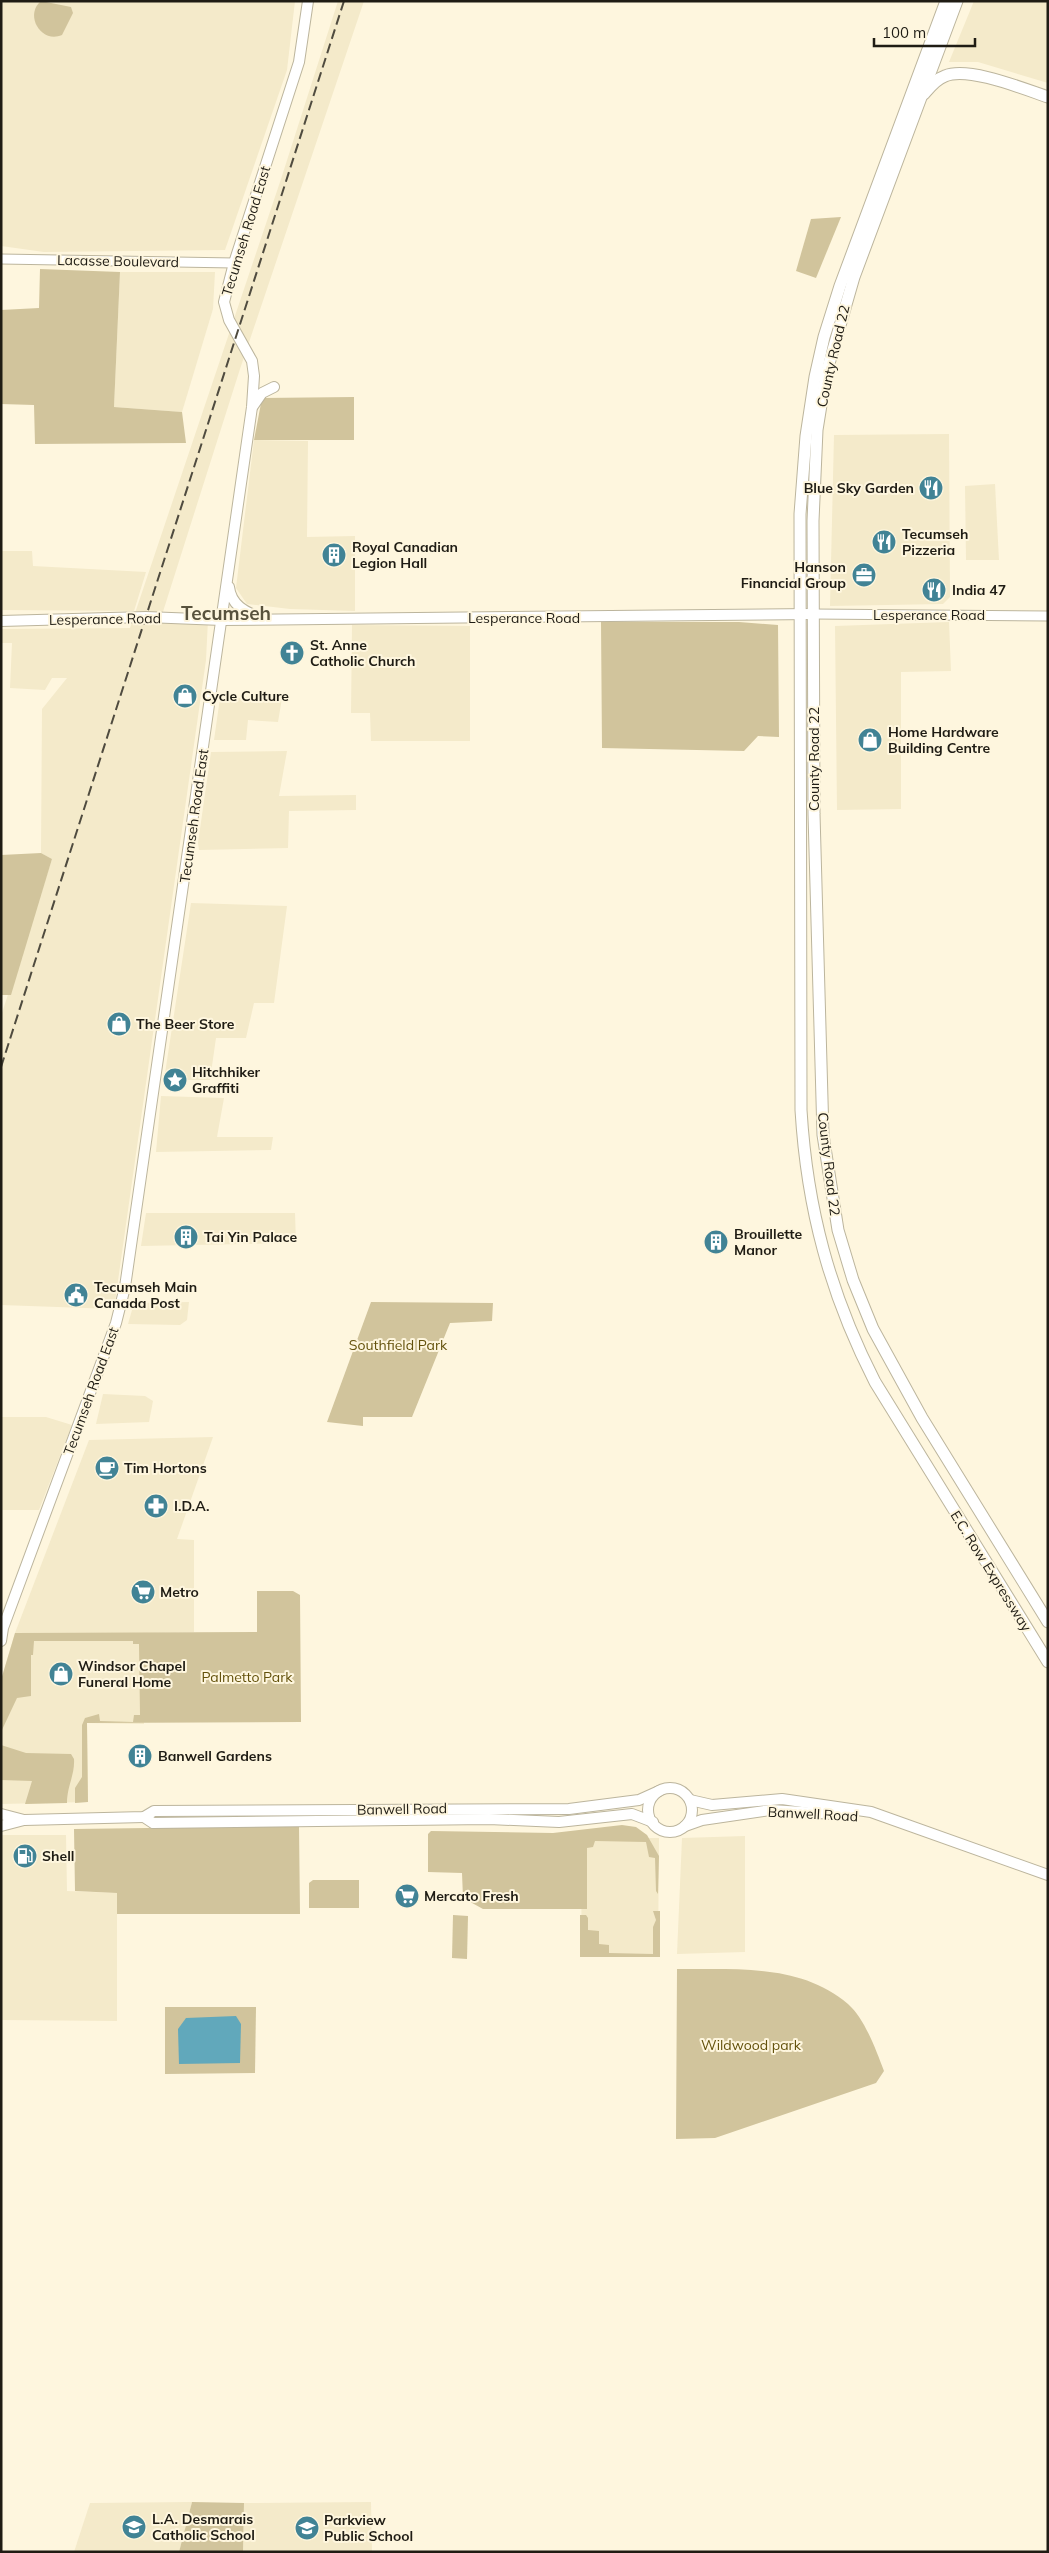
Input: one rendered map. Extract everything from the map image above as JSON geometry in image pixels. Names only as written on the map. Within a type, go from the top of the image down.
[{"type":"main road","name":"Tecumseh Road East","points":[[1,1640],[2,1630],[114,1329],[125,1287],[252,407],[254,376],[252,362],[229,320],[225,307],[226,294],[234,263],[299,62],[308,1]]},
{"type":"main road","name":"County Road 22","points":[[946,1],[840,286],[816,369],[806,436],[801,486],[799,1049],[800,1110],[806,1177],[824,1255],[856,1345],[875,1382],[951,1506]]},
{"type":"main road","name":"County Road 22","points":[[957,1],[854,277],[826,374],[814,474],[812,614],[814,814],[821,1089],[829,1180],[838,1230],[853,1280],[873,1329],[900,1382],[976,1506]]},
{"type":"main road","points":[[920,99],[934,84],[951,74],[977,76],[1048,97]]},
{"type":"main road","points":[[252,407],[262,393],[274,387]]},
{"type":"main road","points":[[228,576],[230,595],[239,607],[267,620]]},
{"type":"main road","name":"Lesperance Road","points":[[1,620],[146,618],[267,620],[812,614]]},
{"type":"main road","name":"E.C. Row Expressway","points":[[951,1506],[1048,1662]]},
{"type":"main road","name":"E.C. Row Expressway","points":[[976,1506],[1048,1622]]},
{"type":"main road","points":[[673,1788],[686,1794],[690,1800],[692,1814],[685,1826],[671,1832],[664,1831],[652,1822],[648,1809],[654,1795],[659,1791],[673,1788]]},
{"type":"main road","name":"Banwell Road","points":[[1,1826],[24,1820],[144,1817],[154,1811],[569,1809],[639,1800],[659,1791]]},
{"type":"main road","name":"Banwell Road","points":[[690,1800],[712,1805],[765,1799],[789,1800],[871,1812],[900,1821],[1015,1865],[1048,1875]]},
{"type":"main road","name":"Banwell Road","points":[[685,1826],[702,1820],[771,1810],[883,1817]]},
{"type":"main road","name":"Banwell Road","points":[[1,1814],[24,1820]]},
{"type":"main road","name":"Banwell Road","points":[[144,1817],[153,1823],[489,1819],[545,1822],[632,1814],[652,1822]]},
{"type":"street","name":"Lacasse Boulevard","points":[[1,260],[234,263]]},
{"type":"street","name":"Lesperance Road","points":[[812,614],[1048,616]]},
{"type":"shaded area","points":[[1,1],[295,1],[287,70],[225,250],[44,252],[1,246]]},
{"type":"shaded area","points":[[338,1],[364,1],[240,369],[161,618],[208,620],[206,660],[114,1309],[1,1305],[1,1016],[52,859],[41,853],[42,709],[67,678],[52,678],[45,690],[10,688],[12,643],[1,643],[1,629],[130,628],[281,179]]},
{"type":"shaded area","points":[[974,1],[1048,1],[1048,83],[978,62],[949,62]]},
{"type":"shaded area","points":[[120,272],[215,272],[213,309],[182,412],[114,407]]},
{"type":"shaded area","points":[[949,434],[950,597],[943,604],[830,606],[834,435]]},
{"type":"shaded area","points":[[254,440],[308,441],[307,537],[355,536],[355,611],[290,609],[247,604],[236,588]]},
{"type":"shaded area","points":[[995,484],[999,560],[966,560],[965,486]]},
{"type":"shaded area","points":[[1,551],[32,551],[33,566],[146,572],[134,611],[1,610]]},
{"type":"shaded area","points":[[949,622],[951,671],[901,672],[901,809],[837,810],[835,626]]},
{"type":"shaded area","points":[[352,625],[470,626],[470,741],[371,741],[370,713],[351,713]]},
{"type":"shaded area","points":[[220,698],[282,698],[278,722],[248,720],[246,740],[214,740]]},
{"type":"shaded area","points":[[287,751],[279,796],[356,795],[356,810],[289,811],[288,848],[199,850],[198,843],[211,752]]},
{"type":"shaded area","points":[[191,903],[287,906],[274,1003],[254,1003],[246,1038],[216,1038],[210,1080],[164,1080]]},
{"type":"shaded area","points":[[161,1096],[224,1098],[217,1137],[273,1137],[271,1150],[156,1152]]},
{"type":"shaded area","points":[[146,1213],[295,1213],[296,1243],[141,1246]]},
{"type":"shaded area","points":[[189,1302],[187,1320],[180,1325],[128,1324],[134,1303]]},
{"type":"shaded area","points":[[103,1394],[145,1396],[153,1401],[149,1422],[96,1424]]},
{"type":"shaded area","points":[[1,1417],[46,1417],[72,1425],[39,1510],[1,1510]]},
{"type":"shaded area","points":[[213,1437],[177,1539],[194,1540],[194,1632],[144,1633],[144,1724],[87,1723],[88,1802],[1,1804],[1,1680],[15,1633],[89,1440]]},
{"type":"shaded area","points":[[1,1835],[66,1835],[67,1891],[117,1893],[117,2021],[1,2020]]},
{"type":"shaded area","points":[[745,1836],[745,1952],[677,1954],[682,1838]]},
{"type":"shaded area","points":[[582,1838],[659,1838],[658,1955],[581,1954]]},
{"type":"shaded area","name":"L.A. Desmarais Catholic School","points":[[192,2502],[179,2552],[74,2552],[90,2503]]},
{"type":"shaded area","name":"Parkview Public School","points":[[371,2502],[372,2552],[243,2552],[244,2503]]},
{"type":"green space","points":[[41,1],[71,7],[73,13],[62,35],[54,37],[47,35],[37,27],[34,13]]},
{"type":"green space","points":[[841,217],[816,278],[796,271],[811,219]]},
{"type":"green space","points":[[40,269],[120,272],[114,407],[182,412],[186,443],[35,444],[34,405],[1,404],[1,310],[39,308]]},
{"type":"green space","points":[[354,397],[354,440],[254,440],[262,398]]},
{"type":"green space","points":[[601,622],[739,622],[778,625],[779,737],[758,736],[744,751],[602,748]]},
{"type":"green space","points":[[41,853],[52,859],[11,995],[1,995],[1,855]]},
{"type":"green space","name":"Southfield Park","points":[[371,1302],[493,1303],[492,1321],[450,1323],[412,1417],[363,1417],[363,1426],[327,1422]]},
{"type":"green space","name":"Palmetto Park","points":[[257,1591],[293,1591],[300,1595],[301,1722],[87,1723],[88,1802],[75,1803],[75,1788],[82,1777],[82,1725],[85,1718],[99,1714],[100,1721],[133,1722],[134,1715],[140,1715],[139,1644],[133,1644],[133,1641],[34,1641],[33,1655],[31,1655],[31,1696],[17,1698],[1,1732],[1,1680],[15,1633],[257,1632]]},
{"type":"green space","points":[[1,1745],[26,1753],[71,1754],[74,1759],[74,1765],[67,1803],[25,1804],[32,1781],[1,1780]]},
{"type":"green space","points":[[622,1825],[636,1827],[647,1835],[659,1856],[658,1894],[656,1891],[655,1858],[649,1857],[646,1842],[595,1841],[593,1847],[587,1848],[587,1909],[483,1909],[463,1898],[462,1873],[428,1872],[428,1834],[431,1831],[553,1833]]},
{"type":"green space","points":[[299,1826],[300,1914],[117,1914],[117,1893],[75,1891],[74,1829]]},
{"type":"green space","points":[[313,1880],[359,1880],[359,1908],[309,1908],[309,1883]]},
{"type":"green space","points":[[653,1911],[660,1911],[660,1957],[580,1957],[580,1915],[586,1915],[588,1918],[588,1930],[599,1931],[599,1944],[609,1945],[609,1953],[653,1954],[653,1927],[656,1920]]},
{"type":"green space","points":[[453,1915],[468,1916],[467,1959],[452,1958]]},
{"type":"green space","name":"Wildwood park","points":[[677,1969],[767,1972],[809,1981],[829,1991],[854,2010],[869,2035],[884,2071],[876,2083],[715,2138],[676,2139]]},
{"type":"green space","points":[[165,2007],[256,2007],[255,2073],[165,2074]]},
{"type":"green space","points":[[192,2502],[244,2503],[243,2552],[179,2552]]},
{"type":"water","points":[[236,2016],[241,2024],[240,2063],[179,2064],[178,2029],[186,2018]]},
{"type":"railway","points":[[1,1067],[344,1]]},
{"type":"place","name":"Blue Sky Garden","points":[[931,488]]},
{"type":"place","name":"Tecumseh Pizzeria","points":[[884,542]]},
{"type":"place","name":"Royal Canadian Legion Hall","points":[[334,555]]},
{"type":"place","name":"Hanson Financial Group","points":[[864,575]]},
{"type":"place","name":"India 47","points":[[934,590]]},
{"type":"place","name":"St. Anne Catholic Church","points":[[292,653]]},
{"type":"place","name":"Cycle Culture","points":[[185,696]]},
{"type":"place","name":"Home Hardware Building Centre","points":[[870,740]]},
{"type":"place","name":"The Beer Store","points":[[119,1024]]},
{"type":"place","name":"Hitchhiker Graffiti","points":[[175,1080]]},
{"type":"place","name":"Tai Yin Palace","points":[[186,1237]]},
{"type":"place","name":"Brouillette Manor","points":[[716,1242]]},
{"type":"place","name":"Tecumseh Main Canada Post","points":[[76,1295]]},
{"type":"place","name":"Tim Hortons","points":[[107,1468]]},
{"type":"place","name":"I.D.A.","points":[[156,1506]]},
{"type":"place","name":"Metro","points":[[143,1592]]},
{"type":"place","name":"Windsor Chapel Funeral Home","points":[[61,1674]]},
{"type":"place","name":"Banwell Gardens","points":[[140,1756]]},
{"type":"place","name":"Shell","points":[[25,1856]]},
{"type":"place","name":"Mercato Fresh","points":[[407,1896]]},
{"type":"place","name":"L.A. Desmarais Catholic School","points":[[134,2527]]},
{"type":"place","name":"Parkview Public School","points":[[307,2528]]},
{"type":"district","name":"Tecumseh","points":[[226,613]]}]
